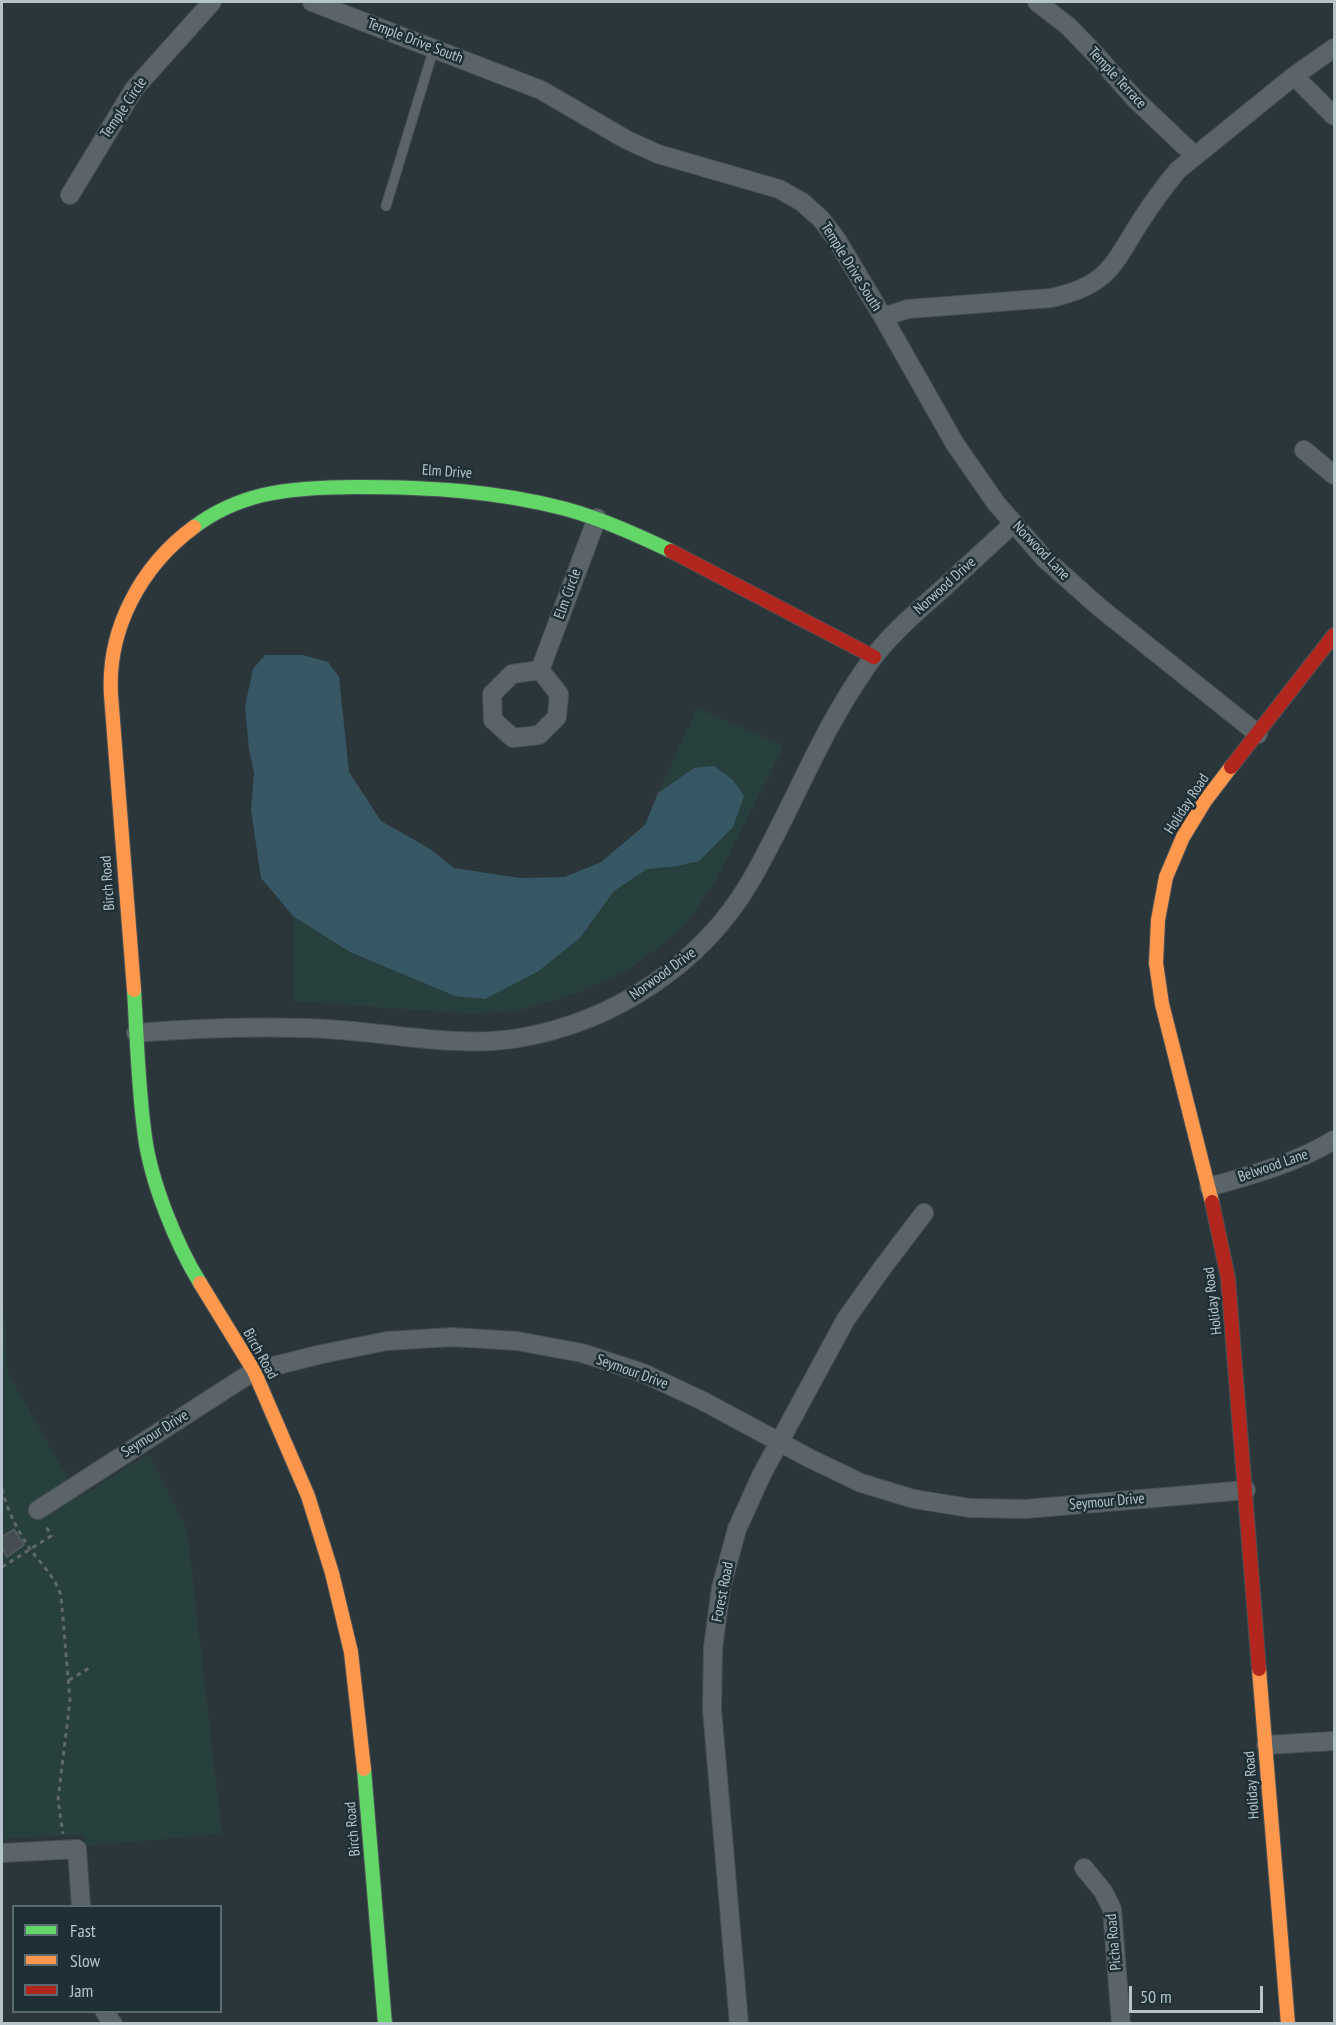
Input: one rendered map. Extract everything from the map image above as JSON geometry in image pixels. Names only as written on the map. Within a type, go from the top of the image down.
[{"type":"street","name":"Temple Circle","points":[[70,195],[134,89],[212,2]]},
{"type":"street","name":"Temple Drive South","points":[[312,2],[541,90],[627,140],[658,154],[779,189],[802,202],[821,219],[837,240],[883,316],[908,309],[1051,298],[1068,294],[1103,276],[1116,261],[1165,184],[1194,155],[1294,76],[1335,48]]},
{"type":"street","name":"Temple Terrace","points":[[1037,2],[1068,26],[1134,99],[1194,155]]},
{"type":"street","points":[[1294,76],[1335,116]]},
{"type":"street","name":"Norwood Lane","points":[[883,316],[955,444],[996,503],[1044,558],[1099,607],[1258,734]]},
{"type":"street","points":[[1304,450],[1335,476]]},
{"type":"street","name":"Elm Drive","points":[[112,704],[111,668],[118,631],[132,597],[152,566],[175,541],[201,521],[230,506],[262,495],[294,491],[368,487],[433,487],[496,493],[597,518],[676,554],[874,657]]},
{"type":"street","name":"Elm Circle","points":[[540,670],[597,518]]},
{"type":"street","name":"Norwood Drive","points":[[136,1033],[255,1027],[340,1030],[423,1039],[471,1041],[518,1038],[566,1027],[610,1010],[652,986],[690,957],[723,921],[750,883],[839,707],[874,657],[898,628],[1014,523]]},
{"type":"street","name":"Holiday Road","points":[[1288,2024],[1228,1278],[1209,1187],[1162,1004],[1156,963],[1158,920],[1166,877],[1183,837],[1205,801],[1335,635]]},
{"type":"street","name":"Birch Road","points":[[112,704],[145,1138],[157,1186],[175,1234],[197,1279],[254,1371],[308,1496],[332,1573],[351,1652],[361,1732],[385,2024]]},
{"type":"street","name":"Belwood Lane","points":[[1209,1187],[1266,1171],[1315,1152],[1335,1140]]},
{"type":"street","name":"Forest Road","points":[[739,2024],[712,1709],[712,1648],[721,1588],[737,1529],[779,1442],[846,1319],[924,1213]]},
{"type":"street","name":"Seymour Drive","points":[[38,1510],[254,1371],[387,1341],[452,1337],[517,1341],[582,1353],[643,1373],[861,1482],[914,1499],[969,1508],[1026,1509],[1246,1490]]},
{"type":"street","points":[[1266,1745],[1335,1741]]},
{"type":"street","points":[[2,1853],[72,1850],[81,1905]]},
{"type":"street","name":"Picha Road","points":[[1084,1868],[1103,1891],[1112,1909],[1121,2024]]},
{"type":"lane","points":[[386,206],[434,48]]},
{"type":"path","points":[[2,1489],[6,1503],[31,1550],[58,1586],[61,1596],[70,1700],[58,1800],[61,1823],[72,1850]]},
{"type":"path","points":[[2,1567],[51,1536]]},
{"type":"path","points":[[69,1680],[91,1667]]},
{"type":"green space","points":[[697,708],[784,746],[714,884],[683,928],[630,969],[580,992],[518,1011],[471,1014],[294,1001],[293,916],[350,952],[455,996],[580,939],[614,891],[647,868],[678,866],[699,861],[694,768],[658,793]]},
{"type":"green space","points":[[2,1282],[8,1373],[79,1497],[149,1454],[187,1529],[222,1834],[85,1846],[84,1834],[2,1839]]},
{"type":"water","points":[[265,655],[303,655],[328,662],[339,677],[349,772],[381,821],[430,849],[454,868],[520,878],[565,877],[601,862],[645,825],[658,793],[694,768],[714,766],[733,780],[744,796],[733,827],[699,861],[647,869],[614,891],[580,938],[537,972],[485,999],[455,996],[350,952],[293,916],[261,878],[251,810],[254,773],[245,706],[253,669]]},
{"type":"building","points":[[14,1529],[24,1545],[7,1557],[2,1548],[2,1537]]},
{"type":"traffic: fast","points":[[194,527],[235,504],[254,497],[287,491],[346,487],[437,489],[515,498],[566,509],[606,522],[671,551]]},
{"type":"traffic: fast","points":[[134,990],[141,1100],[148,1155],[166,1212],[182,1250],[200,1283]]},
{"type":"traffic: fast","points":[[364,1769],[385,2024]]},
{"type":"traffic: slow","points":[[134,990],[111,670],[122,623],[143,580],[158,560],[194,527]]},
{"type":"traffic: slow","points":[[1212,1202],[1162,1004],[1156,963],[1158,920],[1166,877],[1183,837],[1205,801],[1231,767]]},
{"type":"traffic: slow","points":[[200,1283],[254,1371],[308,1496],[332,1573],[351,1652],[364,1769]]},
{"type":"traffic: slow","points":[[1259,1669],[1288,2024]]},
{"type":"traffic: jam","points":[[671,551],[874,657]]},
{"type":"traffic: jam","points":[[1231,767],[1334,635]]},
{"type":"traffic: jam","points":[[1212,1202],[1228,1278],[1259,1669]]}]
